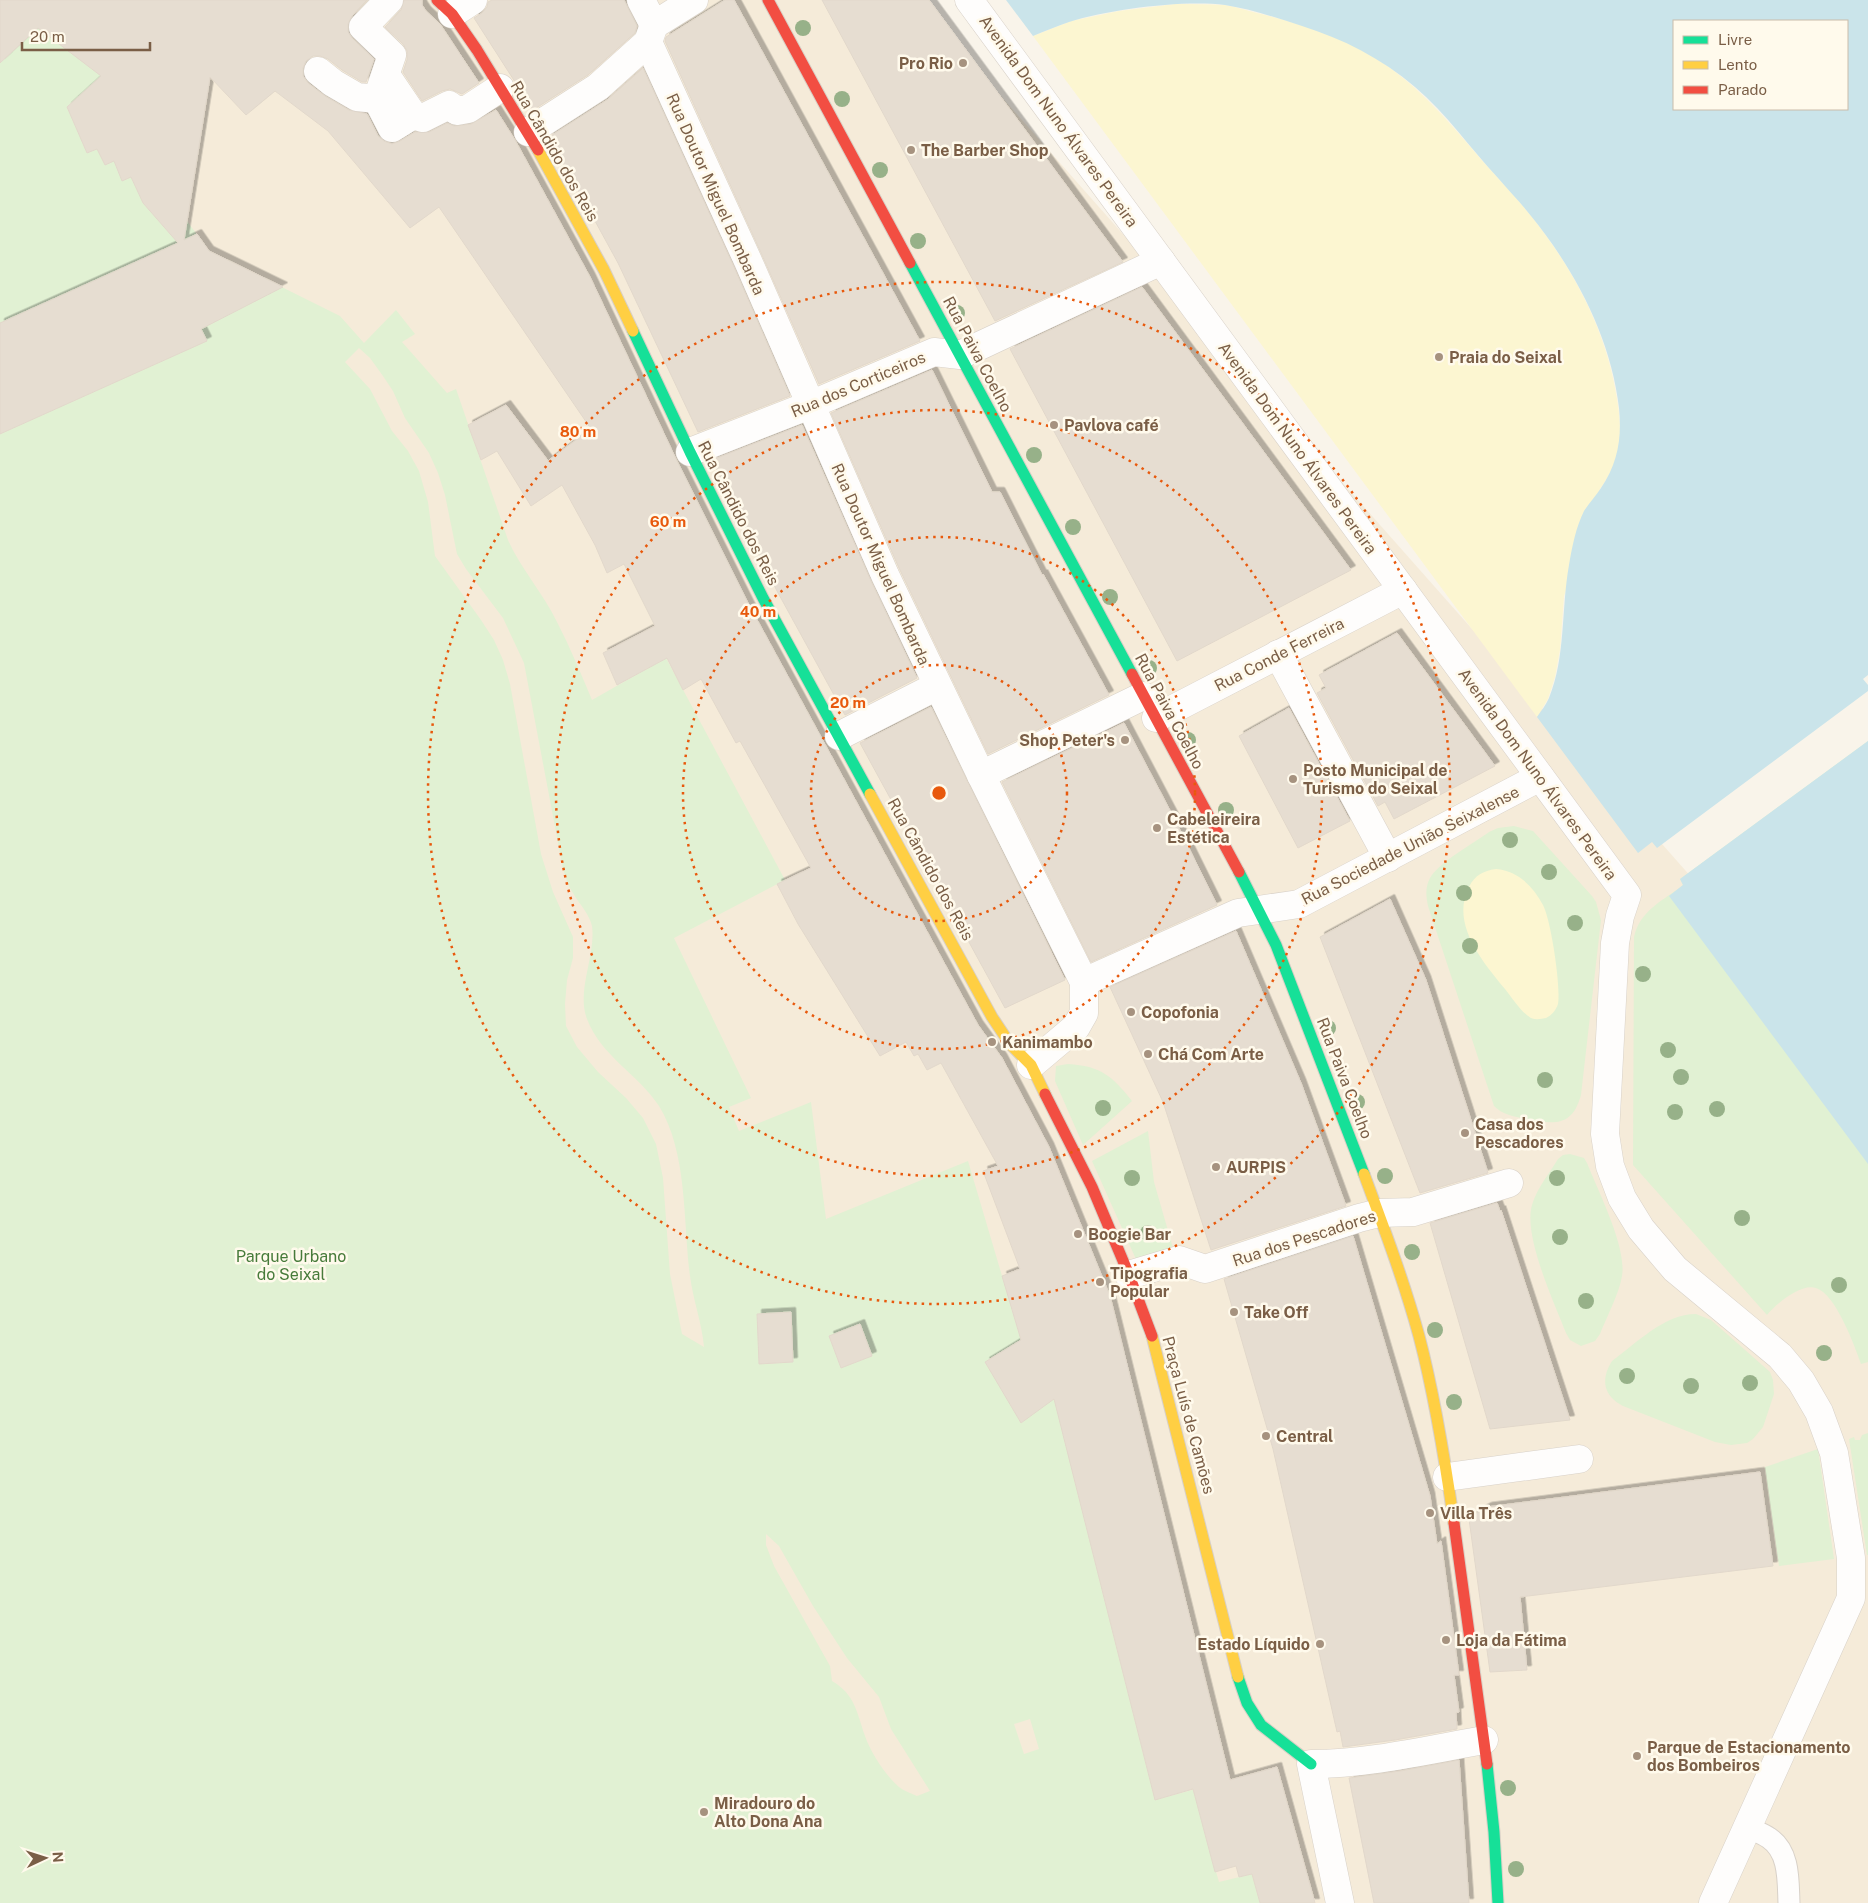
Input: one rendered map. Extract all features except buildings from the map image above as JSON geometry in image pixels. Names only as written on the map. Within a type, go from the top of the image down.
[{"type":"street","points":[[382,87],[392,55],[363,27],[388,0]]},
{"type":"street","name":"Rua Doutor Miguel Bombarda","points":[[641,0],[651,33],[885,575],[980,775],[1084,982],[1084,1013],[1076,1027],[1031,1065]]},
{"type":"street","points":[[528,132],[598,87],[651,33],[694,0]]},
{"type":"street","name":"Rua Paiva Coelho","points":[[768,0],[1259,910],[1276,945],[1379,1213],[1418,1335],[1432,1393],[1447,1477],[1484,1740],[1498,1903]]},
{"type":"street","name":"Avenida Dom Nuno Álvares Pereira","points":[[970,0],[1627,895],[1620,916],[1615,943],[1605,1134],[1610,1166],[1622,1198],[1641,1229],[1675,1269],[1780,1356],[1801,1381],[1819,1412],[1834,1453],[1851,1558],[1851,1598],[1747,1827]]},
{"type":"street","name":"Rua Cândido dos Reis","points":[[454,5],[477,50],[528,132],[604,270],[690,452],[763,598],[992,1017],[1010,1044],[1031,1065]]},
{"type":"street","points":[[318,71],[333,83],[357,97],[382,87]]},
{"type":"street","points":[[382,87],[413,115],[423,118],[449,105],[457,110],[468,109],[500,88]]},
{"type":"street","points":[[960,355],[1162,262]]},
{"type":"street","name":"Rua dos Corticeiros","points":[[690,452],[810,405],[934,352],[960,355]]},
{"type":"street","name":"Rua Conde Ferreira","points":[[980,775],[1278,654],[1403,590]]},
{"type":"street","points":[[1278,654],[1388,858]]},
{"type":"street","points":[[839,736],[937,686]]},
{"type":"street","name":"Rua Sociedade União Seixalense","points":[[1084,982],[1238,913],[1299,904],[1540,778]]},
{"type":"street","name":"Praça Luís de Camões","points":[[1031,1065],[1092,1187],[1129,1275],[1156,1347],[1238,1676],[1247,1703],[1261,1725],[1311,1764]]},
{"type":"street","name":"Rua dos Pescadores","points":[[1129,1275],[1179,1260],[1205,1269],[1379,1213],[1414,1212],[1509,1183]]},
{"type":"street","points":[[1447,1477],[1579,1460]]},
{"type":"street","points":[[1340,1903],[1311,1764],[1360,1761],[1484,1740]]},
{"type":"street","points":[[1713,1903],[1747,1827]]},
{"type":"lane","points":[[1747,1827],[1769,1838],[1783,1856],[1786,1866],[1789,1903]]},
{"type":"shaded area","points":[[0,0],[916,0],[1868,1077],[1868,1903],[0,1903]]},
{"type":"green space","name":"Parque Urbano do Seixal","points":[[67,2],[187,221],[209,251],[340,316],[364,343],[396,310],[415,334],[402,342],[447,393],[456,389],[508,540],[562,631],[592,700],[666,658],[785,880],[674,938],[751,1098],[729,1107],[739,1131],[811,1102],[826,1219],[968,1161],[1021,1340],[985,1362],[1065,1391],[1071,1465],[1155,1800],[1229,1780],[1203,1827],[1219,1882],[1252,1874],[1260,1903],[0,1903],[0,63]],"holes":[[[359,348],[370,358],[393,391],[405,418],[429,453],[438,473],[445,495],[457,554],[503,618],[524,663],[563,869],[575,897],[591,921],[592,926],[584,1008],[593,1032],[601,1044],[641,1084],[659,1106],[668,1125],[680,1166],[690,1276],[704,1347],[682,1334],[670,1274],[663,1178],[656,1144],[643,1118],[626,1098],[598,1072],[577,1047],[566,1026],[565,1004],[567,980],[573,958],[573,937],[553,892],[541,854],[510,684],[503,660],[494,640],[481,620],[435,556],[428,502],[419,471],[408,451],[392,431],[370,389],[345,362]],[[791,1313],[793,1362],[760,1364]],[[860,1324],[872,1355],[841,1367],[829,1336]],[[766,1534],[779,1546],[813,1606],[847,1658],[879,1697],[891,1729],[930,1791],[917,1796],[903,1790],[879,1763],[868,1743],[854,1705],[846,1692],[832,1681],[830,1666],[774,1566],[766,1545]],[[1030,1719],[1039,1749],[1024,1754],[1014,1724]]]},
{"type":"green space","points":[[1868,741],[1868,1362],[1861,1364],[1844,1322],[1831,1300],[1823,1292],[1810,1287],[1796,1291],[1776,1305],[1767,1315],[1633,1165],[1634,937],[1641,920],[1647,913],[1683,885],[1680,879]]},
{"type":"green space","points":[[1514,826],[1533,831],[1592,896],[1596,902],[1601,920],[1581,1095],[1572,1113],[1560,1121],[1545,1122],[1517,1117],[1505,1113],[1494,1106],[1427,903],[1428,881],[1440,866],[1489,832],[1498,828]]},
{"type":"green space","points":[[1068,1064],[1089,1067],[1105,1074],[1132,1101],[1083,1145],[1055,1081],[1056,1066]]},
{"type":"green space","points":[[1148,1131],[1154,1182],[1175,1255],[1139,1266],[1092,1161]]},
{"type":"green space","points":[[1570,1154],[1584,1158],[1587,1163],[1616,1235],[1622,1264],[1622,1276],[1618,1290],[1600,1334],[1595,1341],[1581,1346],[1570,1340],[1554,1304],[1541,1269],[1530,1218],[1534,1199],[1544,1181],[1558,1159],[1563,1155]]},
{"type":"green space","points":[[1696,1314],[1711,1320],[1770,1372],[1773,1380],[1774,1394],[1763,1427],[1747,1443],[1731,1445],[1715,1442],[1623,1406],[1612,1397],[1606,1387],[1606,1375],[1612,1361],[1662,1324],[1684,1315]]},
{"type":"green space","points":[[1868,1433],[1867,1555],[1849,1439],[1854,1437],[1855,1440],[1860,1440],[1862,1435]]},
{"type":"green space","points":[[1818,1449],[1834,1559],[1779,1566],[1765,1467]]},
{"type":"sand","name":"Praia do Seixal","points":[[1175,4],[1228,6],[1288,21],[1319,31],[1349,44],[1393,70],[1436,108],[1527,210],[1562,258],[1575,280],[1597,326],[1612,374],[1619,413],[1620,442],[1616,460],[1600,489],[1564,596],[1560,650],[1555,677],[1548,699],[1537,717],[1033,36],[1071,21],[1119,11]]},
{"type":"sand","points":[[1496,869],[1518,876],[1530,886],[1539,898],[1546,913],[1555,954],[1559,995],[1556,1008],[1546,1018],[1531,1018],[1520,1009],[1479,955],[1466,928],[1464,901],[1469,887],[1480,874]]},
{"type":"water","points":[[1006,0],[1868,0],[1868,675],[1863,679],[1868,685],[1868,691],[1657,848],[1652,842],[1638,853],[1537,717],[1549,698],[1558,666],[1571,551],[1577,530],[1584,511],[1607,479],[1618,450],[1620,430],[1615,382],[1599,331],[1576,282],[1547,237],[1523,206],[1448,119],[1426,97],[1389,67],[1347,43],[1254,11],[1225,5],[1189,4],[1147,7],[1105,13],[1069,22],[1033,36]]},
{"type":"water","points":[[1868,741],[1868,1164],[1669,896],[1683,885],[1680,879]]},
{"type":"traffic: fast","points":[[910,263],[1132,674]]},
{"type":"traffic: fast","points":[[633,331],[690,452],[763,598],[870,794]]},
{"type":"traffic: fast","points":[[1239,872],[1276,945],[1364,1174]]},
{"type":"traffic: fast","points":[[1238,1677],[1247,1703],[1261,1725],[1311,1764]]},
{"type":"traffic: fast","points":[[1487,1764],[1494,1832],[1498,1903]]},
{"type":"traffic: slow","points":[[538,150],[604,270],[633,331]]},
{"type":"traffic: slow","points":[[870,794],[992,1017],[1010,1044],[1031,1065],[1045,1094]]},
{"type":"traffic: slow","points":[[1364,1174],[1400,1275],[1419,1336],[1439,1429],[1454,1523]]},
{"type":"traffic: slow","points":[[1152,1336],[1238,1677]]},
{"type":"traffic: jam","points":[[437,0],[452,14],[477,50],[538,150]]},
{"type":"traffic: jam","points":[[768,0],[910,263]]},
{"type":"traffic: jam","points":[[1132,674],[1239,872]]},
{"type":"traffic: jam","points":[[1045,1094],[1092,1187],[1152,1336]]},
{"type":"traffic: jam","points":[[1454,1523],[1487,1764]]},
{"type":"place","name":"Pro Rio","points":[[963,63]]},
{"type":"place","name":"The Barber Shop","points":[[911,150]]},
{"type":"place","name":"Praia do Seixal","points":[[1439,357]]},
{"type":"place","name":"Pavlova café","points":[[1054,425]]},
{"type":"place","name":"Shop Peter's","points":[[1125,740]]},
{"type":"place","name":"Posto Municipal de Turismo do Seixal","points":[[1293,779]]},
{"type":"place","name":"Cabeleireira Estética","points":[[1157,828]]},
{"type":"place","name":"Copofonia","points":[[1131,1012]]},
{"type":"place","name":"Kanimambo","points":[[992,1042]]},
{"type":"place","name":"Chá Com Arte","points":[[1148,1054]]},
{"type":"place","name":"Casa dos Pescadores","points":[[1465,1133]]},
{"type":"place","name":"AURPIS","points":[[1216,1167]]},
{"type":"place","name":"Boogie Bar","points":[[1078,1234]]},
{"type":"place","name":"Tipografia Popular","points":[[1100,1282]]},
{"type":"place","name":"Take Off","points":[[1234,1312]]},
{"type":"place","name":"Central","points":[[1266,1436]]},
{"type":"place","name":"Villa Três","points":[[1430,1513]]},
{"type":"place","name":"Loja da Fátima","points":[[1446,1640]]},
{"type":"place","name":"Estado Líquido","points":[[1320,1644]]},
{"type":"place","name":"Parque de Estacionamento dos Bombeiros","points":[[1637,1756]]},
{"type":"place","name":"Miradouro do Alto Dona Ana","points":[[704,1812]]}]
